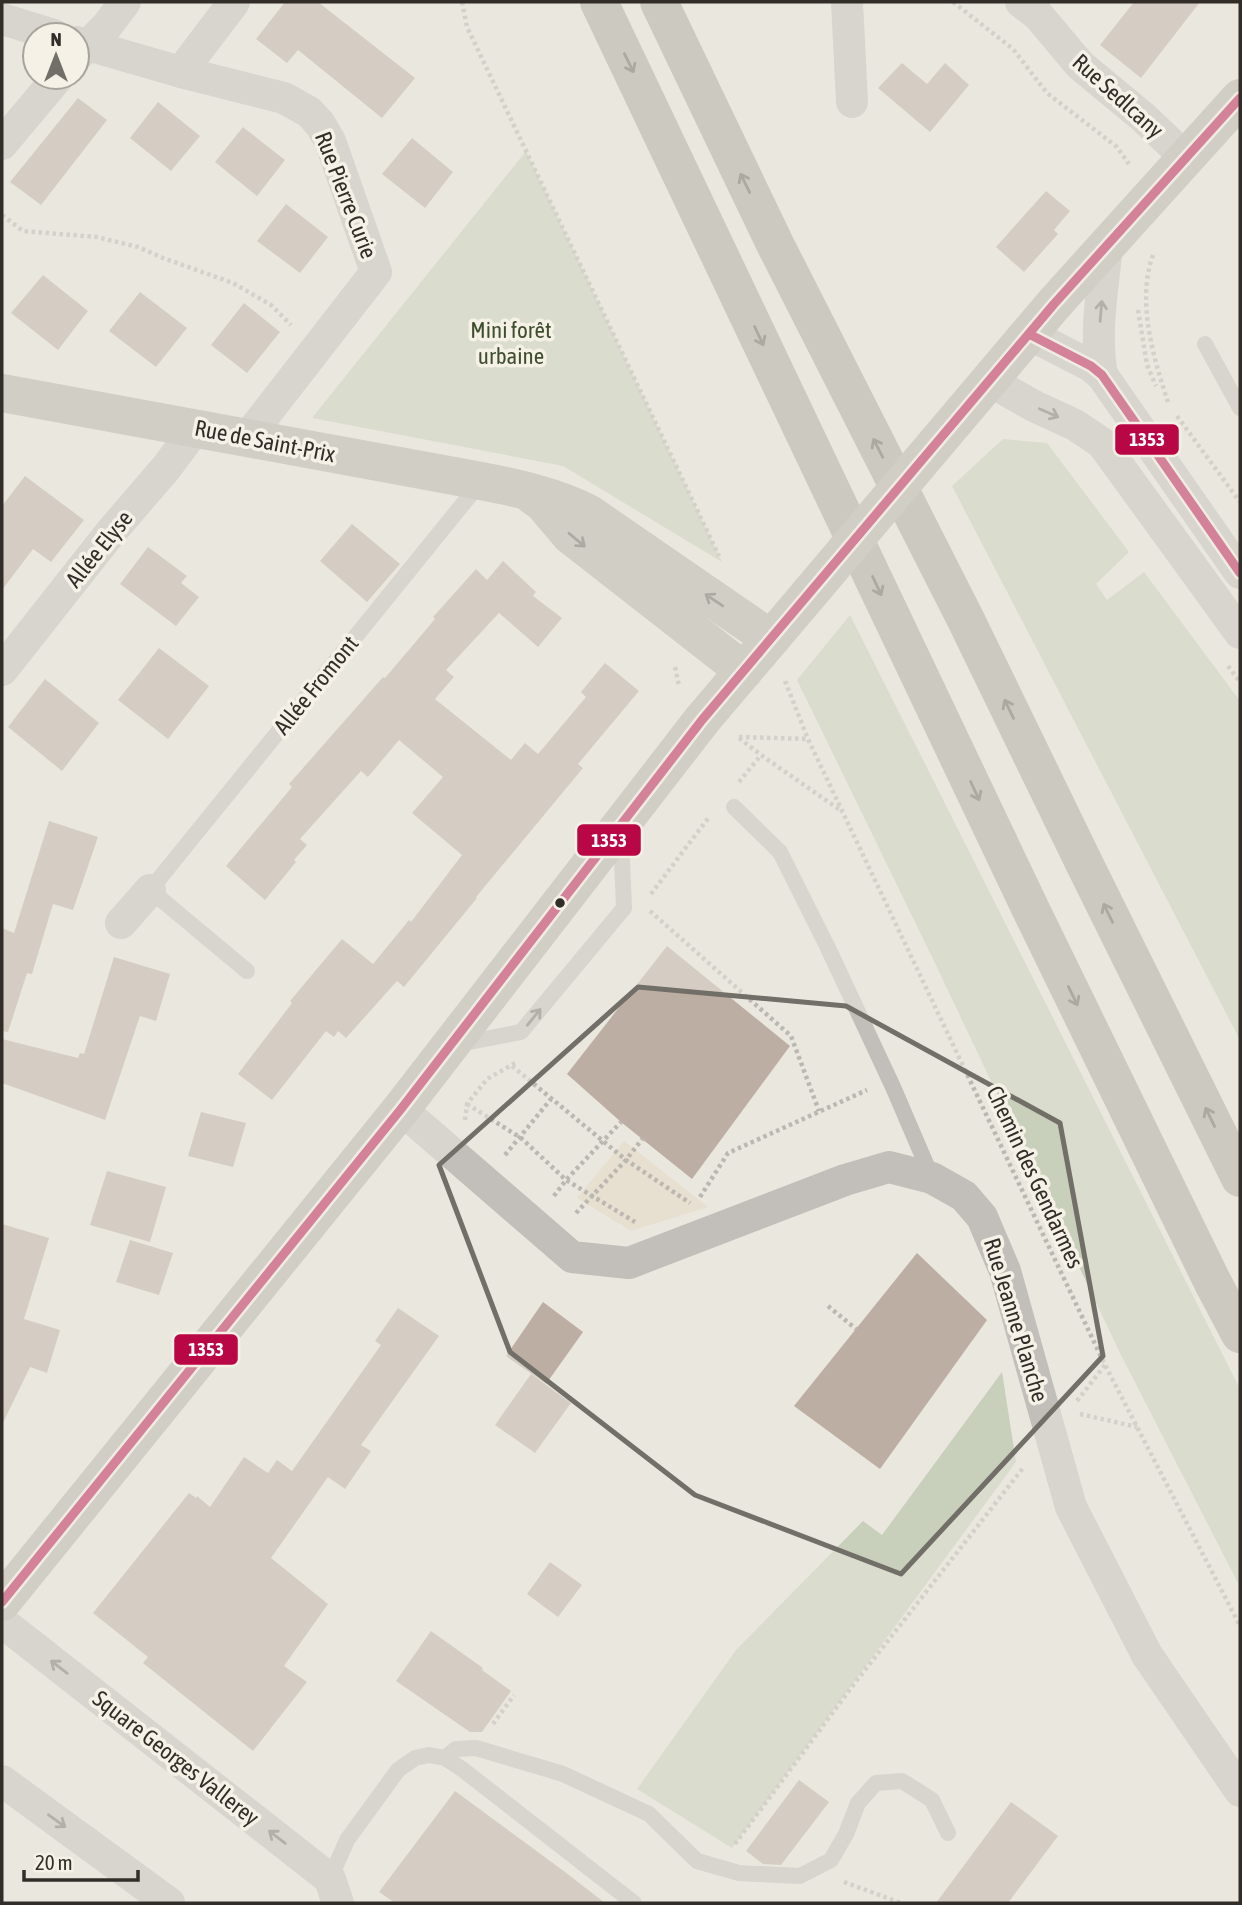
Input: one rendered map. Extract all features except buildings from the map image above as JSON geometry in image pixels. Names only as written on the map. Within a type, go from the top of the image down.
[{"type":"highway","points":[[599,2],[1032,912],[1240,1334]]},
{"type":"highway","points":[[659,2],[775,244],[965,618],[1240,1178]]},
{"type":"main road","points":[[6,1589],[401,1109],[702,720],[988,380],[1240,98]]},
{"type":"main road","name":"Rue de Saint-Prix","points":[[2,393],[481,481],[567,502],[588,513],[771,639]]},
{"type":"main road","name":"Rue de Saint-Prix","points":[[528,492],[543,503],[570,535],[744,671]]},
{"type":"street","points":[[91,39],[107,26],[125,2]]},
{"type":"street","points":[[181,72],[234,2]]},
{"type":"street","points":[[847,2],[852,102]]},
{"type":"street","name":"Rue Sedlcany","points":[[1021,2],[1038,15],[1080,65],[1144,118],[1186,159]]},
{"type":"street","points":[[2,19],[21,25]]},
{"type":"street","name":"Rue Pierre Curie","points":[[91,51],[284,98],[309,112],[330,141],[376,272],[247,438]]},
{"type":"street","points":[[2,144],[46,91]]},
{"type":"street","points":[[1102,375],[1099,335],[1107,246]]},
{"type":"street","points":[[1029,334],[1091,366],[1102,375],[1223,564],[1240,633]]},
{"type":"street","points":[[988,380],[1034,407],[1075,425],[1102,443],[1223,564]]},
{"type":"street","name":"Allée Elyse","points":[[2,670],[197,428]]},
{"type":"street","name":"Allée Fromont","points":[[121,923],[150,890]]},
{"type":"street","name":"Rue Jeanne Planche","points":[[401,1109],[572,1257],[629,1262],[845,1180],[889,1167],[932,1178],[964,1196],[982,1217],[1005,1271],[1059,1423],[1071,1507],[1147,1655],[1240,1791]]},
{"type":"street","name":"Square Georges Vallerey","points":[[2,1622],[334,1891]]},
{"type":"street","points":[[2,1781],[169,1903]]},
{"type":"lane","points":[[1205,344],[1240,408]]},
{"type":"lane","name":"Allée Fromont","points":[[150,890],[481,481]]},
{"type":"lane","points":[[734,807],[780,852],[828,948],[932,1178]]},
{"type":"lane","points":[[450,1046],[521,1032],[624,908],[621,824]]},
{"type":"lane","points":[[150,890],[247,971]]},
{"type":"lane","points":[[445,1758],[456,1749],[476,1748],[563,1774],[649,1814],[696,1861],[739,1873],[800,1876],[831,1860],[846,1834],[858,1803],[876,1783],[902,1781],[932,1800],[948,1833]]},
{"type":"lane","points":[[334,1891],[347,1840],[398,1770],[415,1758],[429,1755],[445,1758],[634,1903]]},
{"type":"path","points":[[462,2],[467,27],[722,562]]},
{"type":"path","points":[[953,2],[1013,49],[1047,93],[1117,147],[1152,197]]},
{"type":"path","points":[[2,215],[23,231],[97,236],[138,247],[233,283],[271,305],[284,320],[318,347]]},
{"type":"path","points":[[1138,300],[1147,365],[1157,391],[1170,405],[1150,341],[1149,267],[1153,254]]},
{"type":"path","points":[[1139,318],[1148,318]]},
{"type":"path","points":[[1178,416],[1240,502]]},
{"type":"path","points":[[673,661],[679,689]]},
{"type":"path","name":"Chemin des Gendarmes","points":[[784,677],[808,739],[1105,1365],[1240,1626]]},
{"type":"path","points":[[737,737],[808,739]]},
{"type":"path","points":[[738,783],[761,755],[843,812]]},
{"type":"path","points":[[709,816],[643,905],[791,1036],[819,1111]]},
{"type":"path","points":[[512,1066],[626,1160],[694,1207]]},
{"type":"path","points":[[679,1243],[665,1216],[694,1207],[728,1153],[888,1080]]},
{"type":"path","points":[[483,1180],[551,1099]]},
{"type":"path","points":[[467,1104],[520,1138],[566,1180],[642,1227]]},
{"type":"path","points":[[543,1231],[566,1180],[621,1122]]},
{"type":"path","points":[[543,1231],[591,1195],[626,1160],[643,1138]]},
{"type":"path","points":[[828,1306],[856,1329]]},
{"type":"path","points":[[717,1867],[851,1688],[1105,1365]]},
{"type":"path","points":[[1059,1423],[1137,1427]]},
{"type":"path","points":[[476,1748],[514,1695]]},
{"type":"path","points":[[810,1870],[901,1903]]},
{"type":"highlighted area","points":[[638,987],[846,1006],[1060,1123],[1103,1356],[901,1574],[695,1495],[510,1352],[439,1165]]},
{"type":"green space","name":"Mini forêt urbaine","points":[[526,151],[722,562],[563,466],[312,418]]},
{"type":"green space","points":[[1003,439],[1047,443],[1129,552],[1096,584],[1107,600],[1144,572],[1240,701],[1240,1040],[952,486]]},
{"type":"green space","points":[[850,615],[1240,1389],[1240,1587],[1120,1353],[797,680]]},
{"type":"green space","points":[[1002,1372],[1016,1462],[732,1848],[637,1789],[736,1650],[863,1521],[882,1535]]},
{"type":"shaded area","points":[[624,1141],[708,1207],[631,1231],[577,1198]]},
{"type":"transit line","name":"1353","points":[[2,1602],[401,1109],[702,720],[1054,304],[1240,98]]},
{"type":"transit line","name":"1353","points":[[1029,334],[1091,366],[1102,375],[1240,573]]}]
